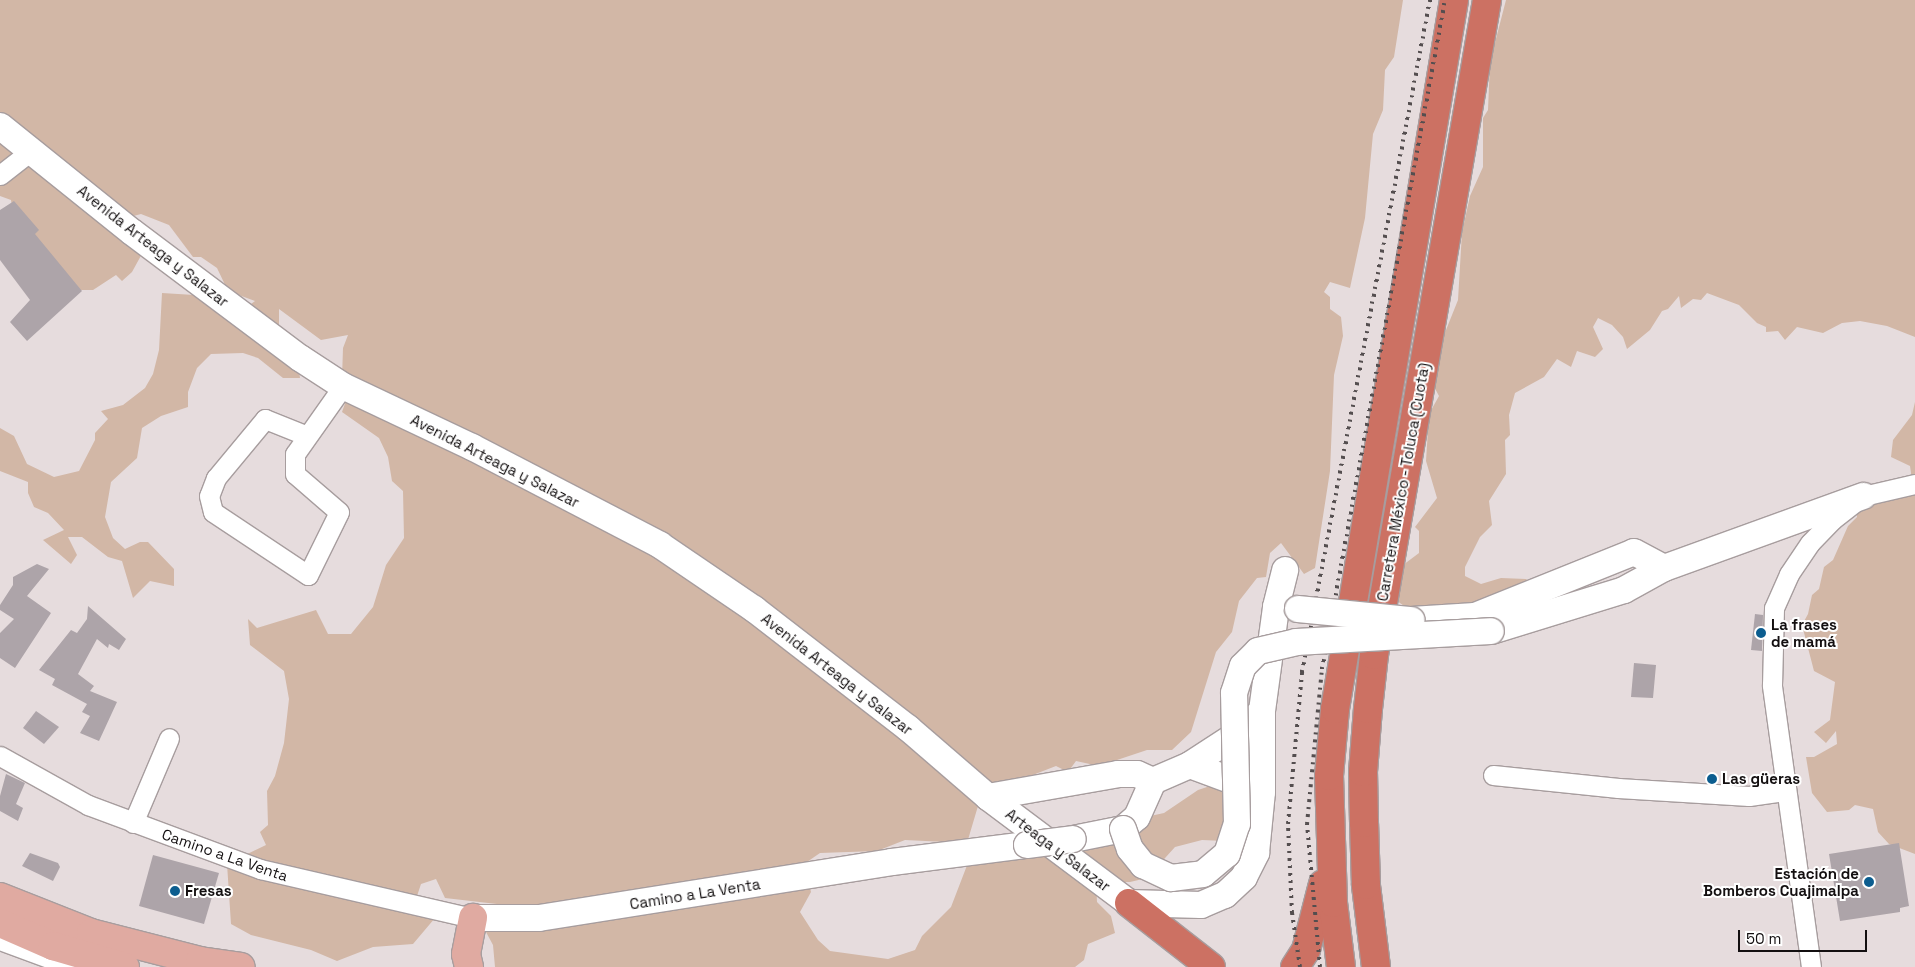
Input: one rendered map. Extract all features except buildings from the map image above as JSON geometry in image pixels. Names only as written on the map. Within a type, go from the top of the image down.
[{"type":"highway","name":"Carretera México - Toluca (Cuota)","points":[[1341,967],[1331,846],[1329,776],[1335,709],[1454,0]]},
{"type":"highway","name":"Carretera México - Toluca (Cuota)","points":[[1376,967],[1364,841],[1363,772],[1374,655],[1487,0]]},
{"type":"highway","points":[[1295,967],[1306,950],[1317,914],[1331,846]]},
{"type":"highway","points":[[1129,903],[1211,967]]},
{"type":"main road","points":[[0,897],[91,933],[200,960],[241,967]]},
{"type":"main road","points":[[462,962],[473,918]]},
{"type":"main road","points":[[0,923],[53,946],[125,967]]},
{"type":"street","name":"Avenida Arteaga y Salazar","points":[[0,126],[132,232],[300,358],[343,386],[472,447],[660,545],[754,609],[908,728],[988,797]]},
{"type":"street","points":[[0,176],[31,151]]},
{"type":"street","points":[[306,435],[265,419],[216,478],[209,496],[213,512],[308,575],[340,512],[294,474],[295,454],[306,435],[343,386]]},
{"type":"street","points":[[1262,711],[1242,730],[1190,765],[1153,781],[1137,817],[1123,829],[1136,858],[1152,871],[1166,877],[1182,879],[1202,874],[1227,854],[1237,824],[1234,693],[1243,666],[1258,651],[1296,642],[1490,631],[1624,590],[1664,568],[1863,496],[1915,484]]},
{"type":"street","points":[[1810,967],[1772,685],[1774,608],[1789,574],[1810,542],[1832,520],[1863,496]]},
{"type":"street","points":[[1287,608],[1411,620],[1475,616],[1634,552],[1664,568]]},
{"type":"street","points":[[1129,903],[1201,905],[1235,887],[1251,866],[1256,853],[1262,792],[1262,711],[1287,608],[1285,570]]},
{"type":"street","points":[[133,823],[169,738]]},
{"type":"street","name":"Camino a La Venta","points":[[0,756],[88,804],[133,823],[260,869],[473,918],[539,918],[892,862],[1073,839],[1123,829]]},
{"type":"street","points":[[1190,765],[1262,792]]},
{"type":"street","points":[[988,797],[1118,774],[1137,774],[1153,781]]},
{"type":"street","points":[[1493,775],[1618,788],[1731,795],[1786,791]]},
{"type":"street","name":"Arteaga y Salazar","points":[[988,797],[1129,903]]},
{"type":"street","points":[[0,940],[73,967]]},
{"type":"shaded area","points":[[0,0],[1403,0],[1394,57],[1385,70],[1383,110],[1373,134],[1365,218],[1350,288],[1330,282],[1324,292],[1330,297],[1330,309],[1341,317],[1343,336],[1334,375],[1330,471],[1315,568],[1304,574],[1281,543],[1270,553],[1266,577],[1257,578],[1239,601],[1232,632],[1216,652],[1191,732],[1172,750],[1147,750],[1099,766],[1076,761],[1068,772],[1056,766],[1025,778],[974,802],[978,806],[967,843],[905,840],[877,851],[820,853],[804,864],[811,892],[800,912],[818,940],[830,951],[888,959],[915,950],[922,936],[951,907],[971,855],[1164,813],[1198,790],[1210,786],[1225,787],[1225,841],[1202,840],[1175,847],[1147,878],[1130,882],[1096,882],[1097,902],[1111,916],[1115,933],[1088,944],[1084,960],[1075,967],[495,967],[493,945],[486,932],[497,917],[497,904],[445,898],[436,879],[421,884],[416,899],[435,918],[413,944],[373,947],[337,961],[311,950],[251,935],[231,924],[227,864],[266,845],[260,832],[268,825],[267,791],[275,776],[284,743],[289,699],[284,671],[250,645],[248,619],[257,628],[316,610],[328,634],[351,634],[373,607],[386,565],[404,538],[403,491],[392,481],[388,457],[379,438],[342,412],[347,398],[362,379],[342,378],[343,348],[348,335],[321,340],[279,309],[279,340],[296,348],[300,378],[283,378],[258,358],[243,353],[211,354],[197,368],[188,392],[188,407],[161,416],[142,428],[137,458],[111,482],[105,517],[113,538],[125,549],[140,542],[148,542],[174,569],[174,586],[150,581],[133,598],[122,561],[108,557],[82,537],[68,537],[77,555],[71,564],[43,540],[64,530],[48,513],[34,507],[28,493],[28,482],[0,471],[0,428],[14,436],[27,464],[54,477],[79,471],[95,440],[95,433],[108,419],[101,411],[123,405],[145,388],[153,374],[159,350],[162,293],[194,295],[209,303],[247,307],[255,301],[228,291],[217,268],[201,257],[193,257],[169,225],[141,214],[126,218],[143,252],[132,272],[122,281],[116,275],[93,290],[68,290],[17,239],[11,200],[0,196]]},
{"type":"shaded area","points":[[1506,0],[1915,0],[1915,337],[1887,326],[1860,321],[1842,323],[1823,333],[1797,327],[1785,340],[1778,331],[1766,332],[1766,327],[1757,323],[1739,305],[1707,293],[1701,300],[1693,299],[1681,308],[1679,296],[1668,309],[1662,311],[1650,330],[1627,349],[1623,337],[1612,325],[1598,318],[1593,327],[1603,349],[1595,357],[1577,351],[1571,367],[1557,359],[1544,377],[1515,393],[1509,415],[1510,435],[1505,440],[1506,474],[1489,501],[1492,525],[1480,537],[1465,567],[1465,576],[1481,584],[1501,578],[1526,579],[1538,589],[1492,605],[1407,608],[1393,598],[1403,565],[1419,553],[1419,531],[1415,527],[1437,498],[1426,461],[1429,414],[1439,396],[1432,383],[1434,347],[1446,330],[1458,300],[1462,232],[1470,196],[1483,167],[1483,118],[1488,110],[1490,62]]},
{"type":"shaded area","points":[[1915,402],[1915,854],[1889,844],[1878,832],[1873,809],[1855,805],[1849,810],[1827,812],[1812,793],[1806,757],[1814,757],[1837,744],[1836,731],[1826,743],[1814,732],[1830,720],[1835,682],[1814,671],[1802,625],[1808,614],[1812,595],[1819,589],[1824,567],[1833,560],[1848,526],[1857,517],[1856,505],[1912,480],[1910,466],[1891,457],[1893,440],[1912,415]]},
{"type":"railway","points":[[1300,967],[1292,913],[1288,824],[1302,672],[1430,0]]},
{"type":"railway","points":[[1320,967],[1307,824],[1322,669],[1445,0]]},
{"type":"place","name":"La frases de mamá","points":[[1761,633]]},
{"type":"place","name":"Las güeras","points":[[1712,779]]},
{"type":"place","name":"Estación de Bomberos Cuajimalpa","points":[[1869,882]]},
{"type":"place","name":"Fresas","points":[[175,891]]}]
